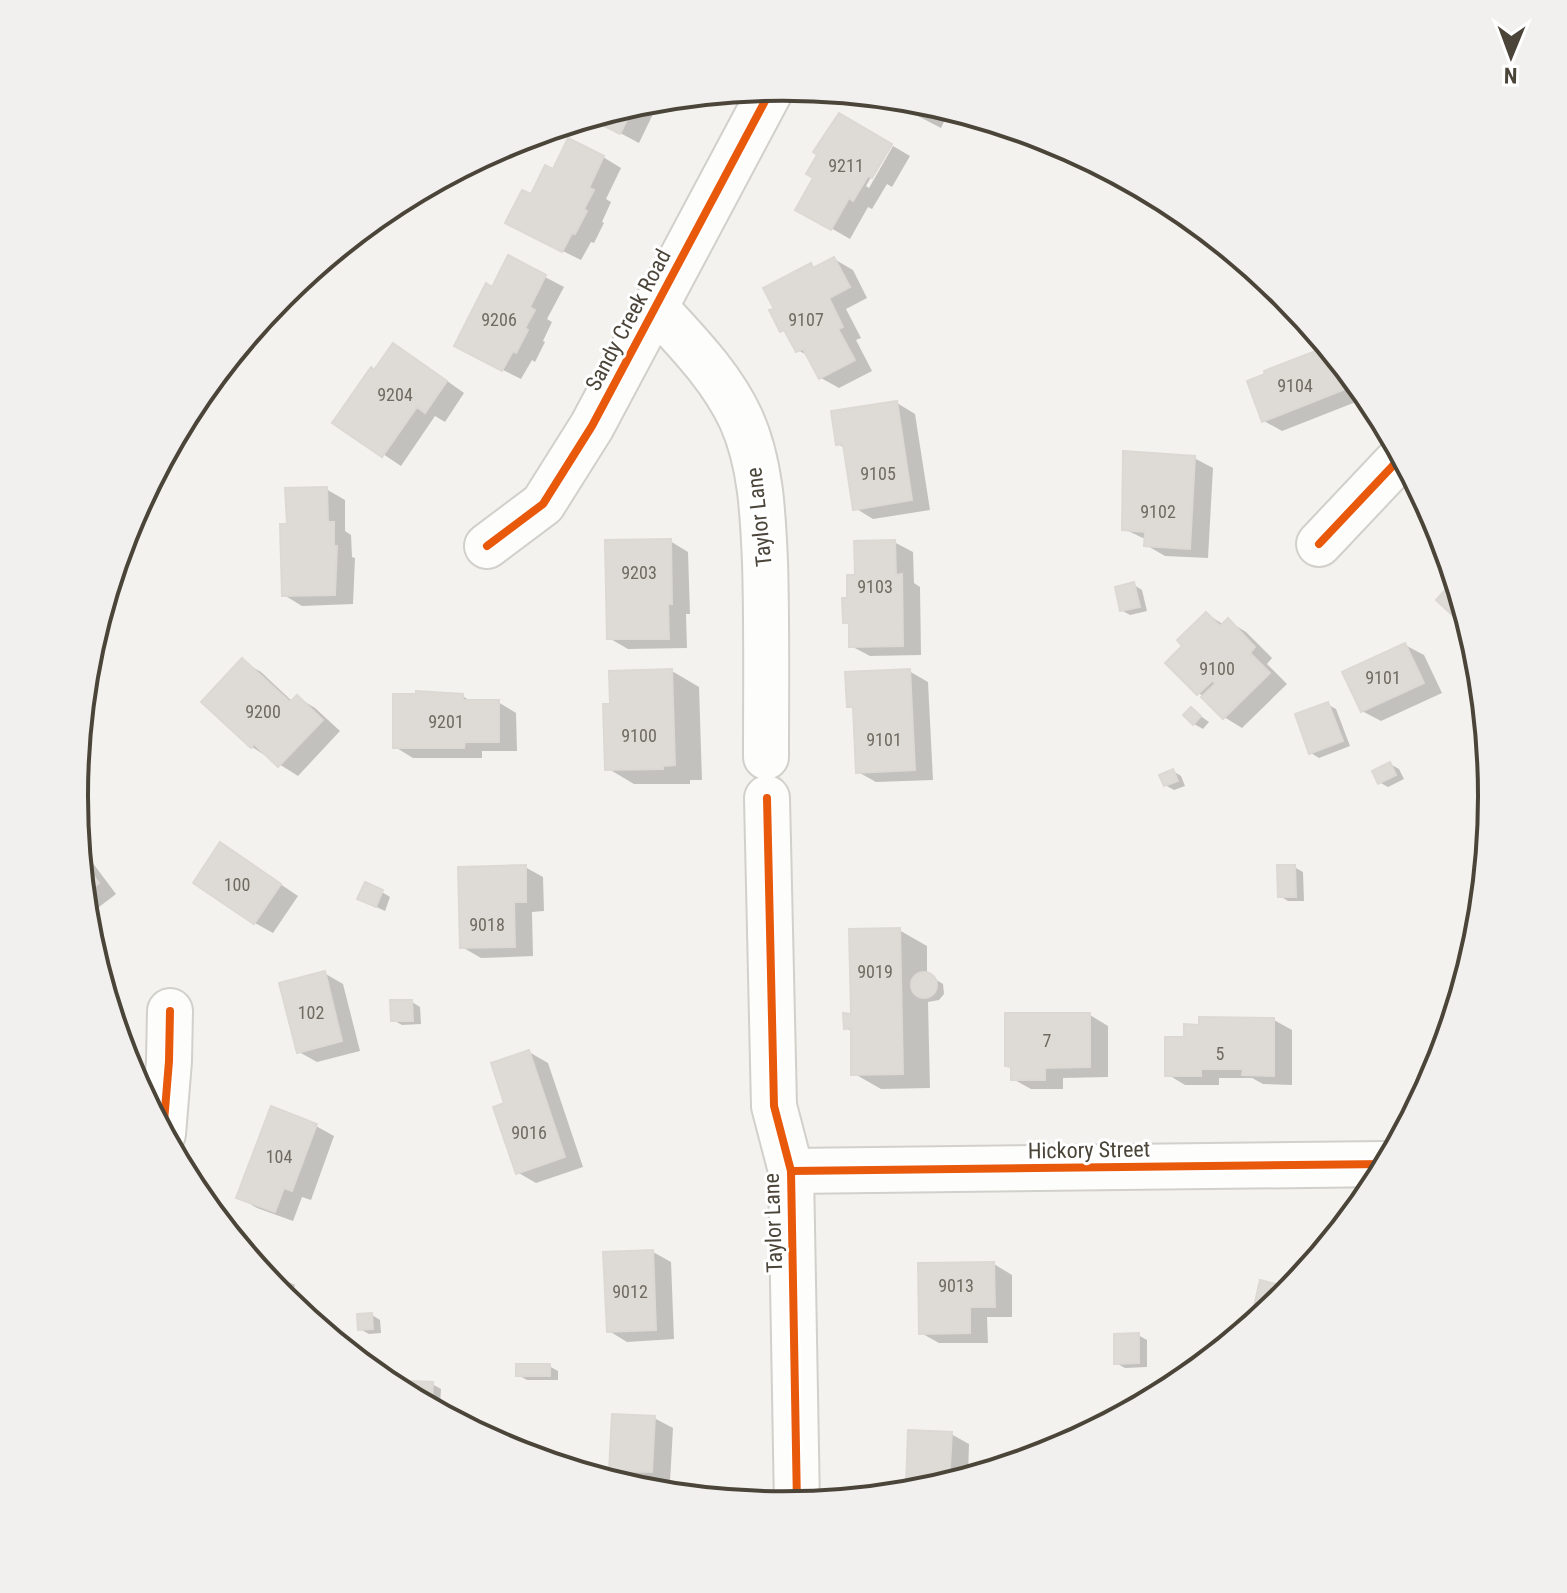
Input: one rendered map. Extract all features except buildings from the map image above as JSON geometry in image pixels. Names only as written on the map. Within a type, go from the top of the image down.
[{"type":"street","name":"Sandy Creek Road","points":[[487,546],[543,504],[592,426],[765,101]]},
{"type":"street","name":"Taylor Lane","points":[[656,308],[716,376],[741,421],[755,462],[763,512],[774,1106],[791,1171],[797,1492]]},
{"type":"street","points":[[1319,544],[1394,464]]},
{"type":"street","points":[[165,1113],[170,1011]]},
{"type":"street","name":"Hickory Street","points":[[791,1171],[1374,1164]]},
{"type":"cycle path","points":[[487,546],[543,504],[592,426],[765,101]]},
{"type":"cycle path","points":[[1319,544],[1394,464]]},
{"type":"cycle path","points":[[767,798],[774,1106],[791,1171],[797,1492]]},
{"type":"cycle path","points":[[165,1113],[170,1011]]},
{"type":"cycle path","points":[[791,1171],[1374,1164]]}]
